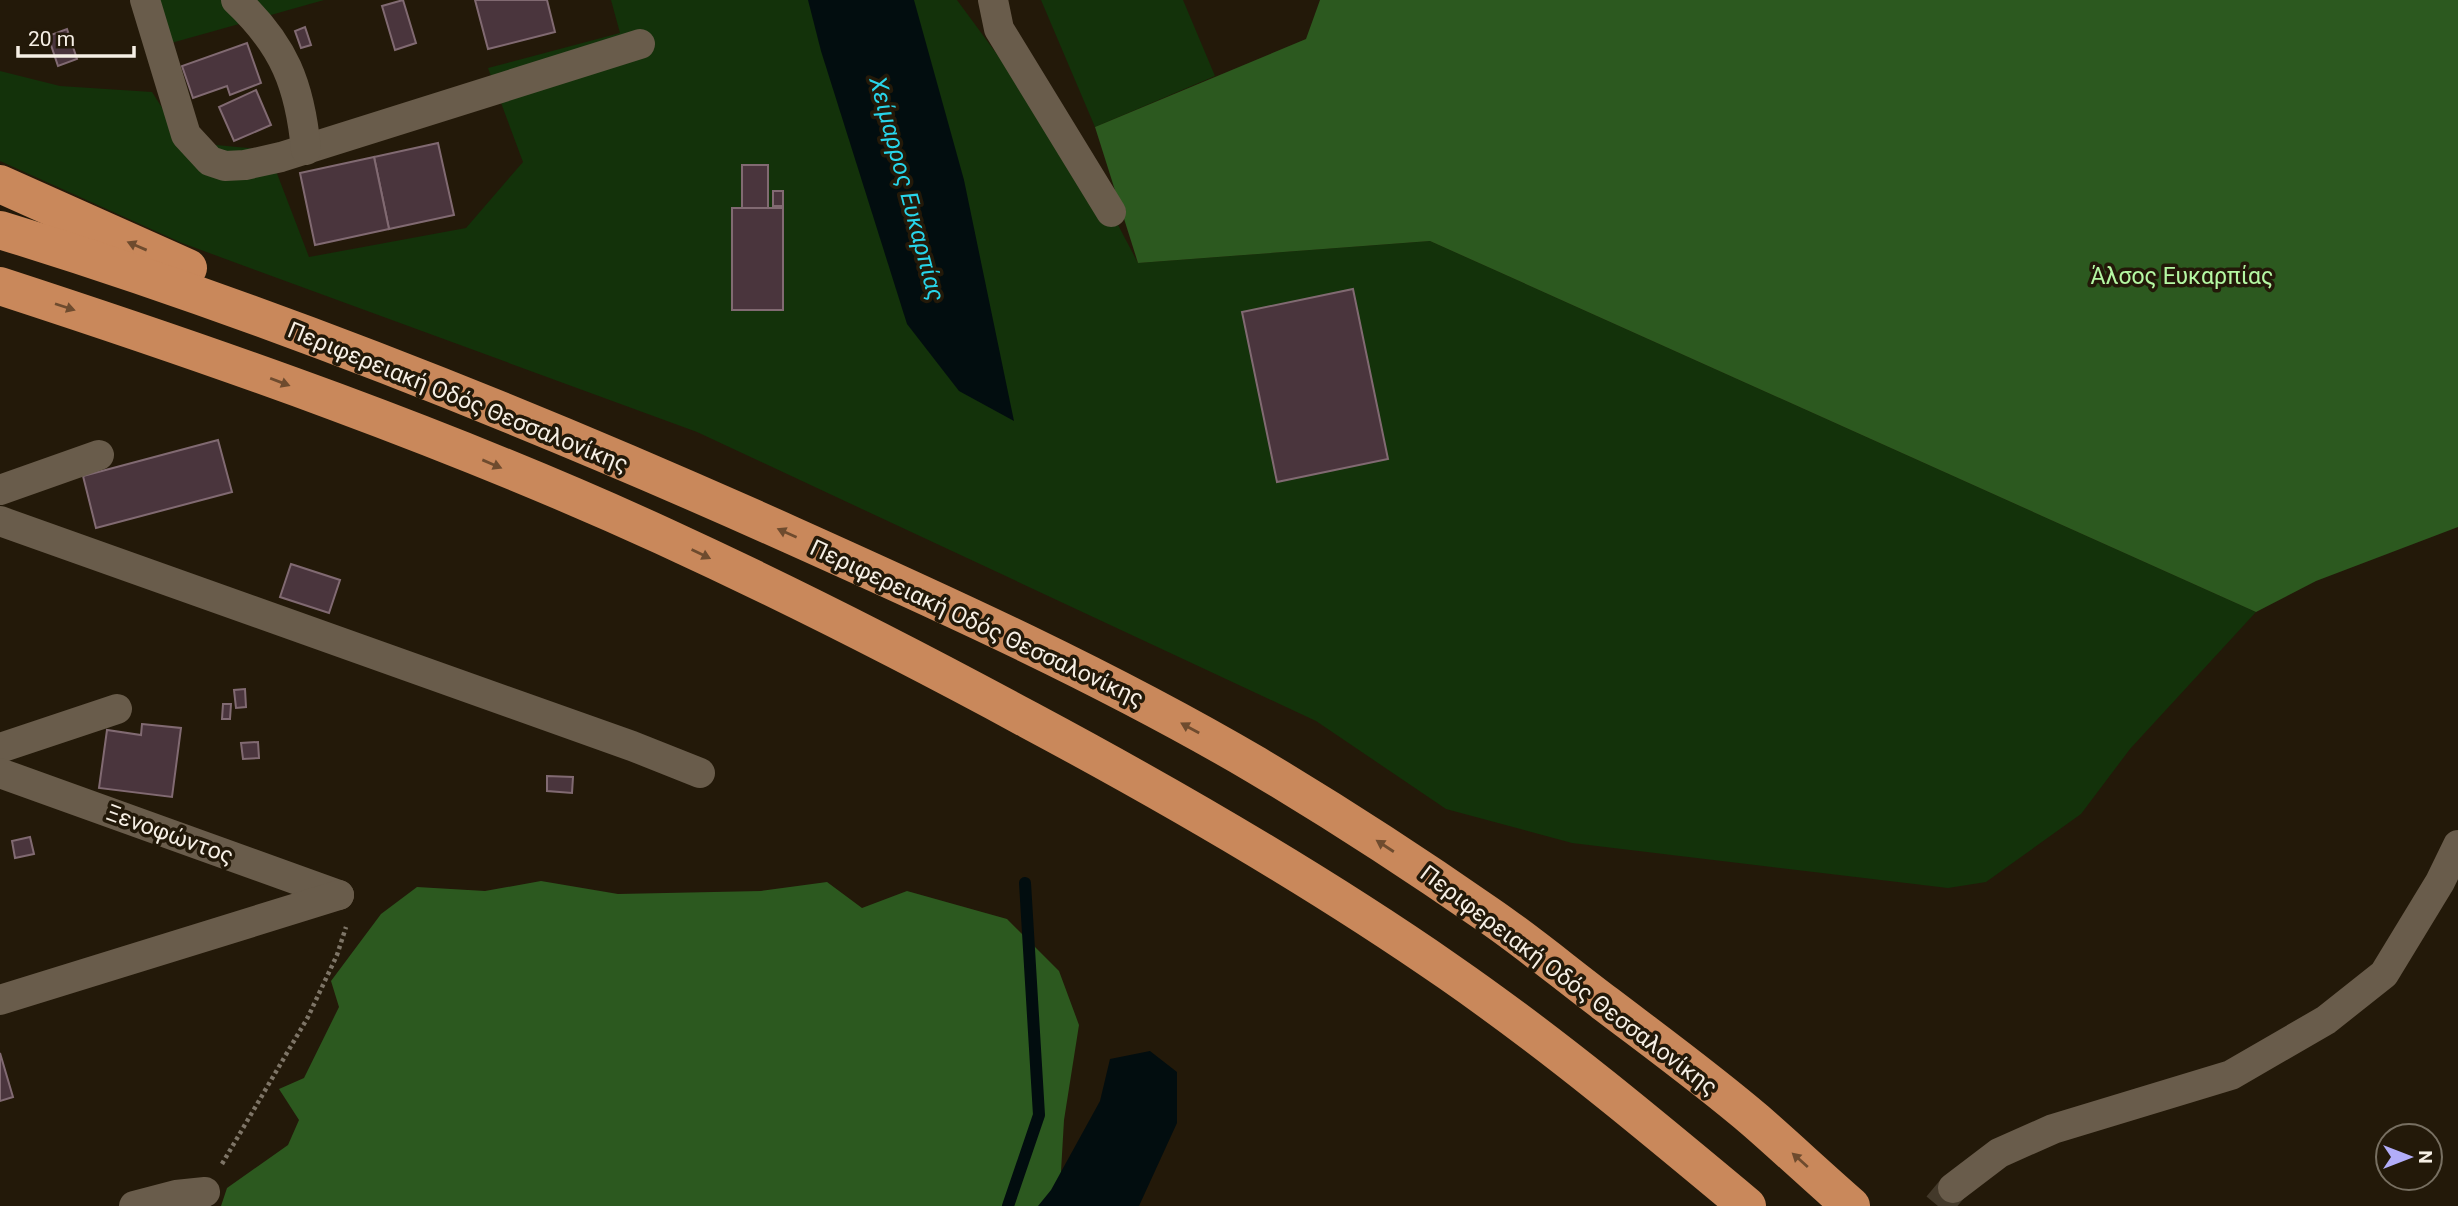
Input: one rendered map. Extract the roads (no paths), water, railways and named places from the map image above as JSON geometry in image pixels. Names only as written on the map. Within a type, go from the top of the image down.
[{"type":"highway","points":[[0,184],[88,225],[420,365],[459,384],[511,415]]},
{"type":"highway","name":"Περιφερειακή Οδός Θεσσαλονίκης","points":[[0,230],[173,287],[511,415],[750,517],[1037,648],[1150,705],[1257,766],[1385,846],[1491,917],[1726,1097],[1851,1206]]},
{"type":"highway","points":[[0,286],[218,359],[487,461],[661,535],[844,623],[956,681],[1170,797],[1370,918],[1534,1034],[1625,1103],[1747,1206]]},
{"type":"street","points":[[145,0],[186,135],[210,161],[225,166],[252,164],[306,150],[640,44]]},
{"type":"street","points":[[236,0],[255,20],[286,62],[299,97],[306,150]]},
{"type":"street","points":[[993,0],[999,29],[1111,212]]},
{"type":"street","points":[[0,490],[99,455]]},
{"type":"street","points":[[0,521],[632,746],[700,774]]},
{"type":"street","points":[[0,748],[117,709]]},
{"type":"street","name":"Ξενοφώντος","points":[[0,773],[339,895],[0,1000]]},
{"type":"street","points":[[1954,1188],[1999,1153],[2053,1129],[2231,1075],[2326,1020],[2384,974],[2440,882],[2458,845]]},
{"type":"street","points":[[134,1206],[176,1195],[205,1192]]},
{"type":"water","points":[[808,0],[914,0],[964,180],[1014,421],[959,391],[907,324],[821,51]]},
{"type":"water","points":[[1150,1051],[1177,1072],[1177,1123],[1139,1206],[1038,1206],[1051,1190],[1100,1101],[1110,1059]]},
{"type":"waterway","name":"Χείμαρρος Ευκαρπίας","points":[[1008,1206],[1039,1115],[1025,883]]},
{"type":"tunnel","points":[[1938,1206],[1953,1188]]},
{"type":"park label","name":"Άλσος Ευκαρπίας","points":[[2182,276]]}]
